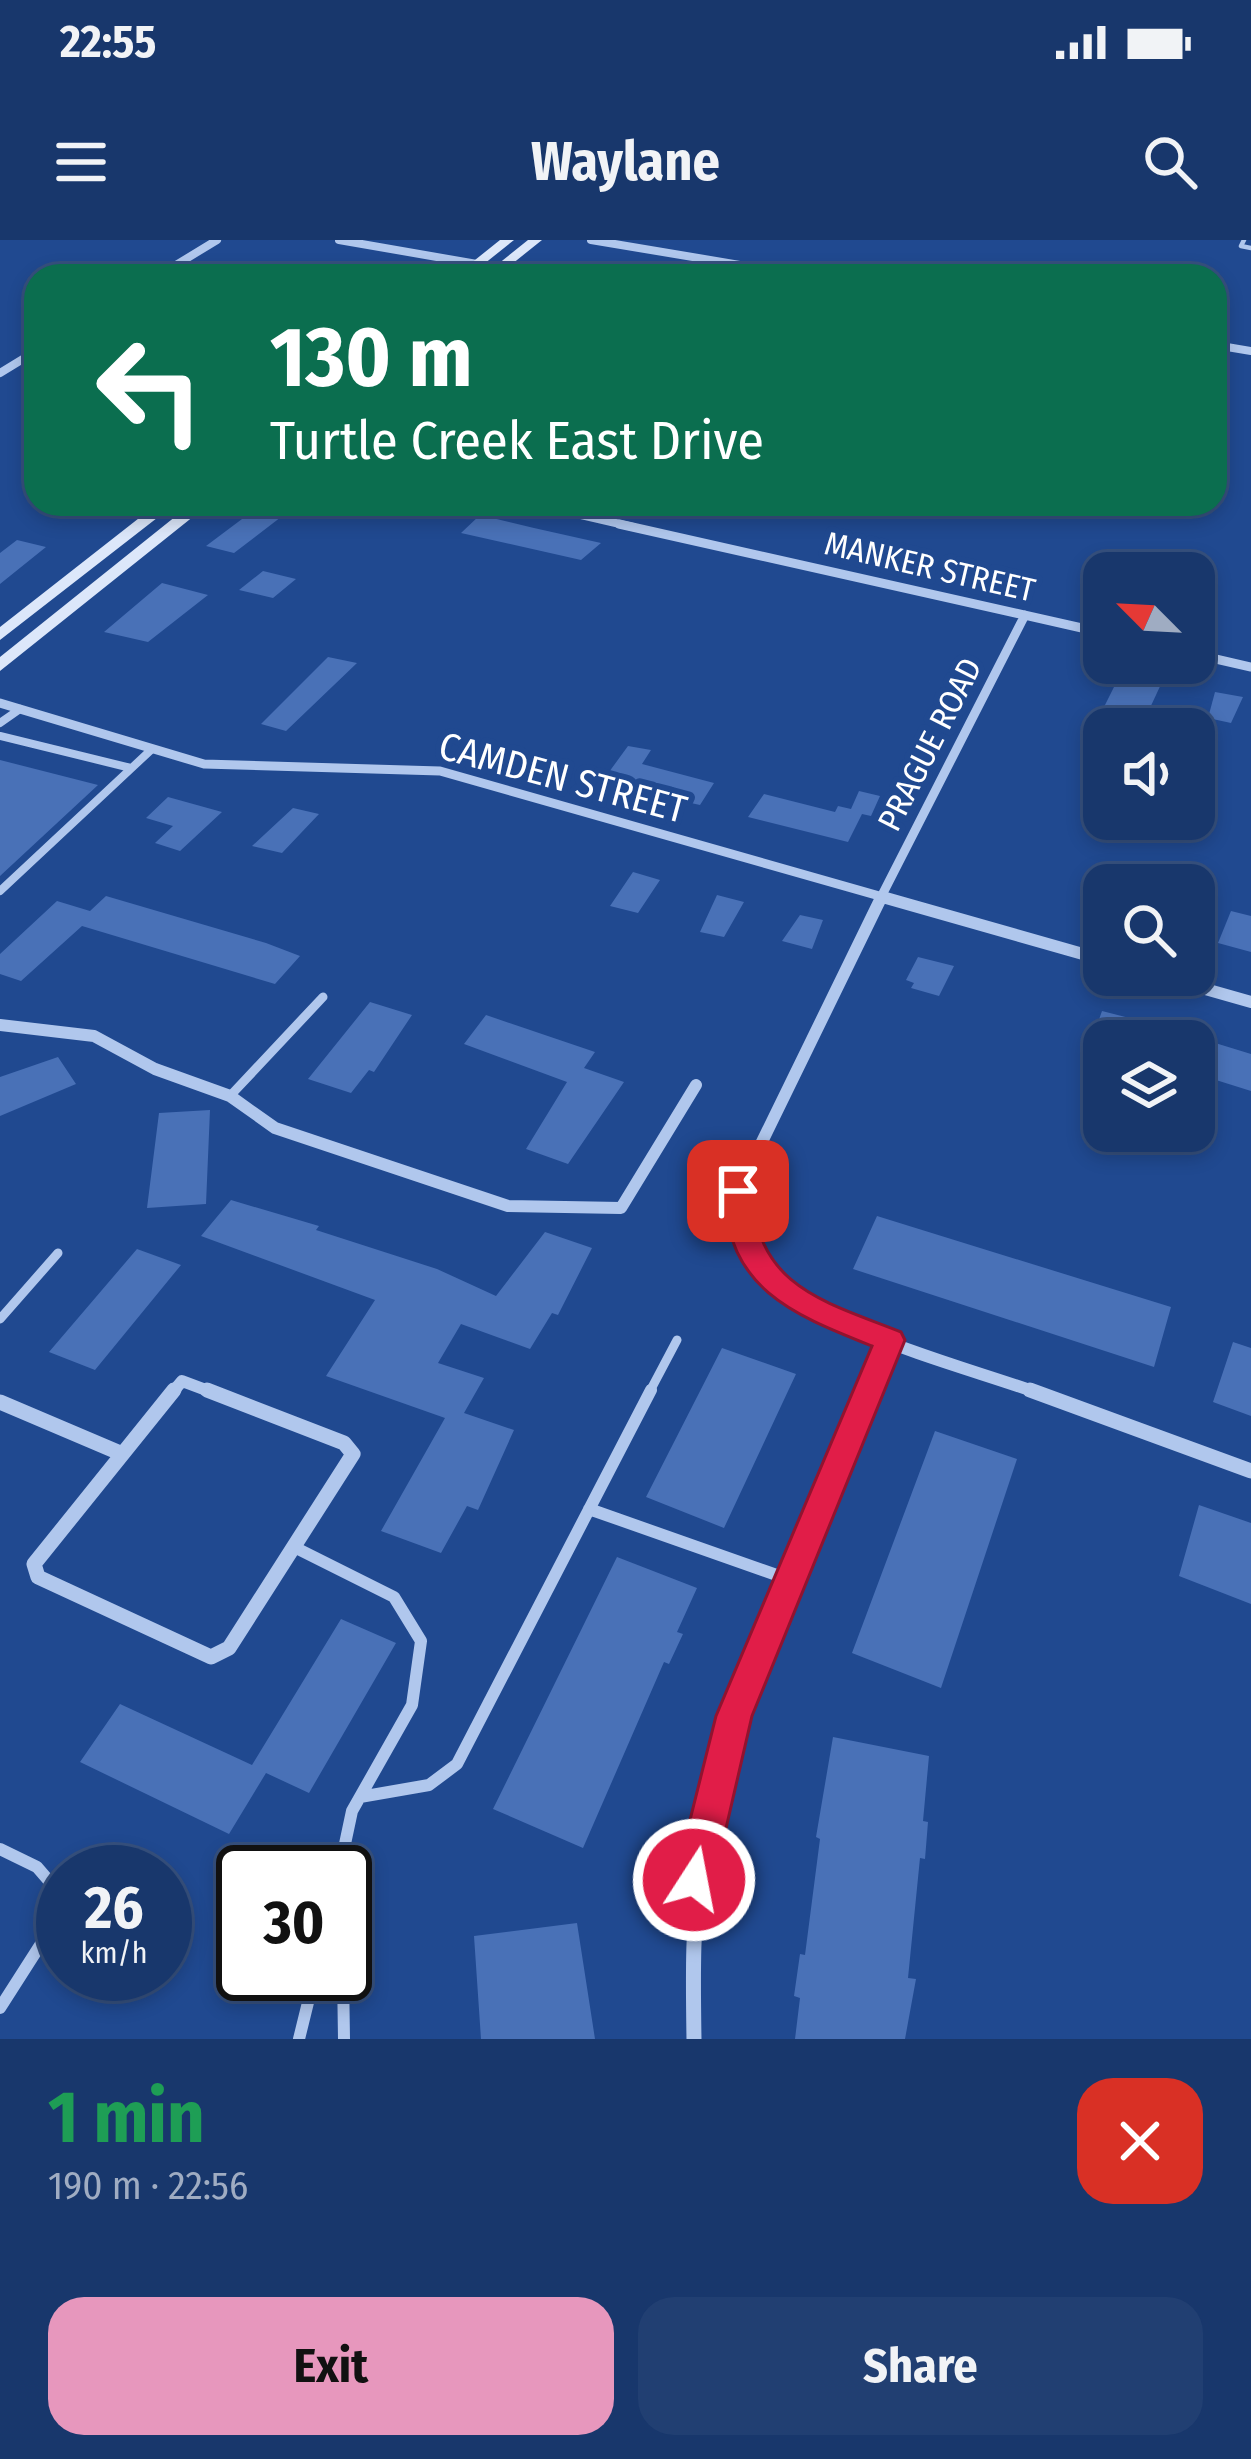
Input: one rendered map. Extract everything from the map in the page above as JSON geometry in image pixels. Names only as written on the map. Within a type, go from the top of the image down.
[{"type":"main road","points":[[477,264],[508,240]]},
{"type":"main road","points":[[505,264],[536,240]]},
{"type":"main road","points":[[0,635],[152,516]]},
{"type":"main road","points":[[0,666],[186,516]]},
{"type":"street","points":[[178,264],[217,240]]},
{"type":"street","points":[[339,240],[477,264]]},
{"type":"street","points":[[591,240],[734,264]]},
{"type":"street","name":"MANKER STREET","points":[[586,516],[1083,628]]},
{"type":"street","name":"PRAGUE ROAD","points":[[1025,615],[740,1182],[740,1230],[760,1269],[786,1294],[890,1340],[1251,1471]]},
{"type":"street","points":[[1215,659],[1251,667]]},
{"type":"street","name":"CAMDEN STREET","points":[[0,703],[152,749],[240,768],[366,764],[440,771],[1083,954]]},
{"type":"street","points":[[1215,992],[1251,1002]]},
{"type":"street","points":[[0,1025],[94,1036],[155,1069],[230,1096],[275,1128],[508,1206],[621,1208],[696,1085]]},
{"type":"street","points":[[694,2039],[691,1935],[700,1844],[734,1716],[890,1340]]},
{"type":"street","points":[[182,1381],[344,1443],[352,1454],[294,1546],[229,1648],[211,1657],[38,1577],[34,1564],[182,1381]]},
{"type":"street","points":[[0,1402],[120,1453]]},
{"type":"lane","points":[[1244,240],[1241,246],[1251,248]]},
{"type":"lane","points":[[0,723],[20,709]]},
{"type":"lane","points":[[0,736],[131,769]]},
{"type":"lane","points":[[0,891],[152,749]]},
{"type":"lane","points":[[230,1096],[323,997]]},
{"type":"lane","points":[[0,1319],[58,1253]]},
{"type":"lane","points":[[360,1797],[430,1785],[457,1764],[677,1340]]},
{"type":"lane","points":[[590,1509],[791,1580]]},
{"type":"lane","points":[[294,1546],[394,1597],[421,1641],[412,1705],[360,1797],[347,1845]]},
{"type":"lane","points":[[0,1850],[37,1867],[62,1896],[62,1911],[0,2008]]},
{"type":"lane","points":[[299,2039],[308,2001]]},
{"type":"lane","points":[[343,2001],[344,2039]]},
{"type":"building","points":[[246,516],[282,516],[234,553],[206,546]]},
{"type":"building","points":[[484,516],[601,543],[581,560],[461,533]]},
{"type":"building","points":[[17,540],[46,547],[0,584],[0,553]]},
{"type":"building","points":[[263,571],[296,579],[273,598],[239,590]]},
{"type":"building","points":[[162,583],[208,595],[148,642],[104,632]]},
{"type":"building","points":[[328,657],[357,663],[286,731],[261,724]]},
{"type":"building","points":[[1116,684],[1161,684],[1150,708],[1104,708]]},
{"type":"building","points":[[1215,692],[1243,697],[1231,723],[1215,720],[1215,708],[1211,708]]},
{"type":"building","points":[[628,746],[651,750],[642,764],[714,783],[700,805],[601,783]]},
{"type":"building","points":[[0,760],[98,785],[0,876]]},
{"type":"building","points":[[859,791],[880,796],[871,816],[862,814],[848,842],[748,817],[764,794],[835,812],[838,806],[851,809]]},
{"type":"building","points":[[168,797],[222,812],[180,851],[155,843],[173,826],[146,818]]},
{"type":"building","points":[[293,808],[319,814],[282,853],[252,846]]},
{"type":"building","points":[[633,872],[660,880],[638,913],[610,906]]},
{"type":"building","points":[[717,895],[744,902],[724,937],[700,932]]},
{"type":"building","points":[[106,896],[300,956],[275,984],[82,926],[21,981],[0,974],[0,954],[57,901],[90,911]]},
{"type":"building","points":[[1231,911],[1251,916],[1251,952],[1218,943]]},
{"type":"building","points":[[800,915],[823,920],[812,949],[782,941]]},
{"type":"building","points":[[918,957],[954,966],[939,996],[911,988],[914,983],[906,980]]},
{"type":"building","points":[[370,1002],[412,1015],[374,1072],[369,1070],[351,1093],[308,1079]]},
{"type":"building","points":[[1102,1011],[1137,1020],[1099,1020]]},
{"type":"building","points":[[486,1015],[595,1052],[584,1068],[624,1082],[568,1164],[526,1149],[567,1082],[464,1044]]},
{"type":"building","points":[[1215,1043],[1251,1054],[1251,1091],[1215,1080]]},
{"type":"building","points":[[58,1057],[76,1084],[0,1116],[0,1077]]},
{"type":"building","points":[[210,1110],[206,1204],[147,1208],[159,1113]]},
{"type":"building","points":[[231,1200],[319,1226],[316,1230],[437,1269],[496,1296],[545,1232],[592,1248],[558,1315],[552,1313],[530,1349],[461,1324],[438,1363],[484,1378],[464,1413],[514,1430],[478,1510],[467,1506],[441,1553],[381,1531],[445,1418],[326,1376],[375,1300],[201,1236]]},
{"type":"building","points":[[877,1216],[1171,1307],[1154,1367],[853,1269]]},
{"type":"building","points":[[137,1249],[181,1265],[95,1370],[49,1352]]},
{"type":"building","points":[[1233,1342],[1251,1348],[1251,1416],[1213,1402]]},
{"type":"building","points":[[722,1348],[796,1374],[724,1528],[646,1497]]},
{"type":"building","points":[[935,1431],[1017,1459],[941,1688],[852,1653]]},
{"type":"building","points":[[1199,1505],[1251,1523],[1251,1604],[1179,1576]]},
{"type":"building","points":[[617,1557],[697,1588],[677,1632],[683,1634],[669,1664],[664,1662],[583,1848],[493,1809]]},
{"type":"building","points":[[341,1619],[396,1643],[309,1793],[266,1773],[229,1834],[80,1762],[120,1704],[252,1765]]},
{"type":"building","points":[[833,1737],[929,1756],[925,1859],[920,1858],[908,1978],[916,1979],[905,2039],[795,2039],[800,1998],[794,1996],[800,1954],[805,1955],[820,1839],[816,1837]]},
{"type":"building","points":[[577,1923],[595,2039],[481,2039],[474,1936]]},
{"type":"route","points":[[694,1880],[734,1716],[890,1340],[808,1308],[767,1277],[740,1230],[738,1191]]}]
